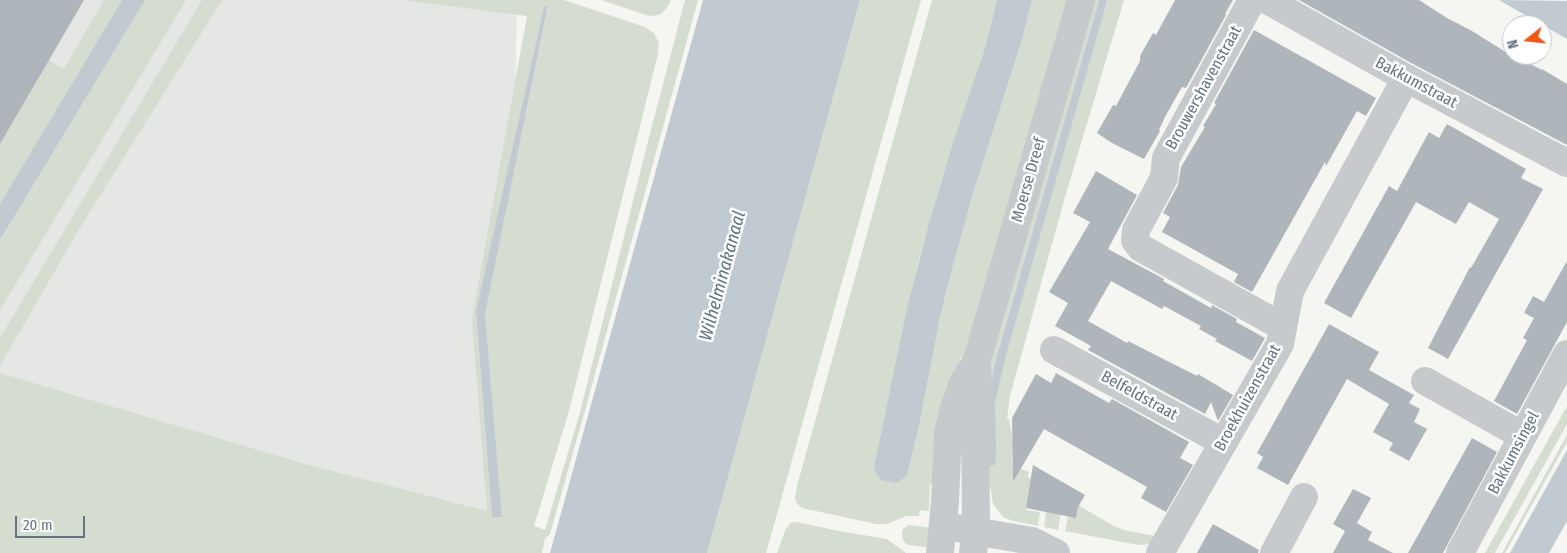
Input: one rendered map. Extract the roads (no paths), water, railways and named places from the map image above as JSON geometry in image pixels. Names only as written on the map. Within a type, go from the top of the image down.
[{"type":"street","name":"Moerse Dreef","points":[[940,553],[948,433],[955,405],[963,382],[977,360],[1081,0]]},
{"type":"street","name":"Brouwershavenstraat","points":[[1252,0],[1166,158],[1164,178],[1136,230],[1135,240],[1141,248],[1283,327]]},
{"type":"street","name":"Bakkumstraat","points":[[1267,0],[1406,78],[1567,163]]},
{"type":"street","name":"Broekhuizenstraat","points":[[1160,553],[1280,344],[1290,291],[1406,78]]},
{"type":"street","name":"Belfeldstraat","points":[[1054,350],[1223,442]]},
{"type":"street","name":"Bakkumsingel","points":[[1460,553],[1567,354]]},
{"type":"street","name":"Moerse Dreef","points":[[974,542],[976,523],[975,426],[978,386],[977,360]]},
{"type":"street","points":[[1424,380],[1523,436]]},
{"type":"street","points":[[1274,553],[1304,497]]},
{"type":"street","points":[[943,526],[974,542],[1032,541],[1056,553]]},
{"type":"water","points":[[122,0],[145,0],[0,240],[0,204]]},
{"type":"water","name":"Wilhelminakanaal","points":[[703,0],[860,0],[707,553],[550,553]]},
{"type":"water","points":[[997,0],[1032,0],[1022,40],[973,194],[951,273],[907,476],[896,483],[881,480],[874,468],[908,304],[929,223],[953,143],[984,51]]},
{"type":"water","points":[[1099,0],[1107,0],[1006,355],[995,403],[996,458],[995,464],[992,466],[990,465],[987,447],[990,392],[994,366]]},
{"type":"water","points":[[1499,0],[1567,1],[1567,39],[1552,30],[1552,15],[1525,15]]},
{"type":"water","points":[[544,6],[547,7],[544,25],[485,314],[502,517],[492,518],[476,311]]},
{"type":"water","points":[[1567,450],[1567,521],[1549,553],[1510,553]]}]
